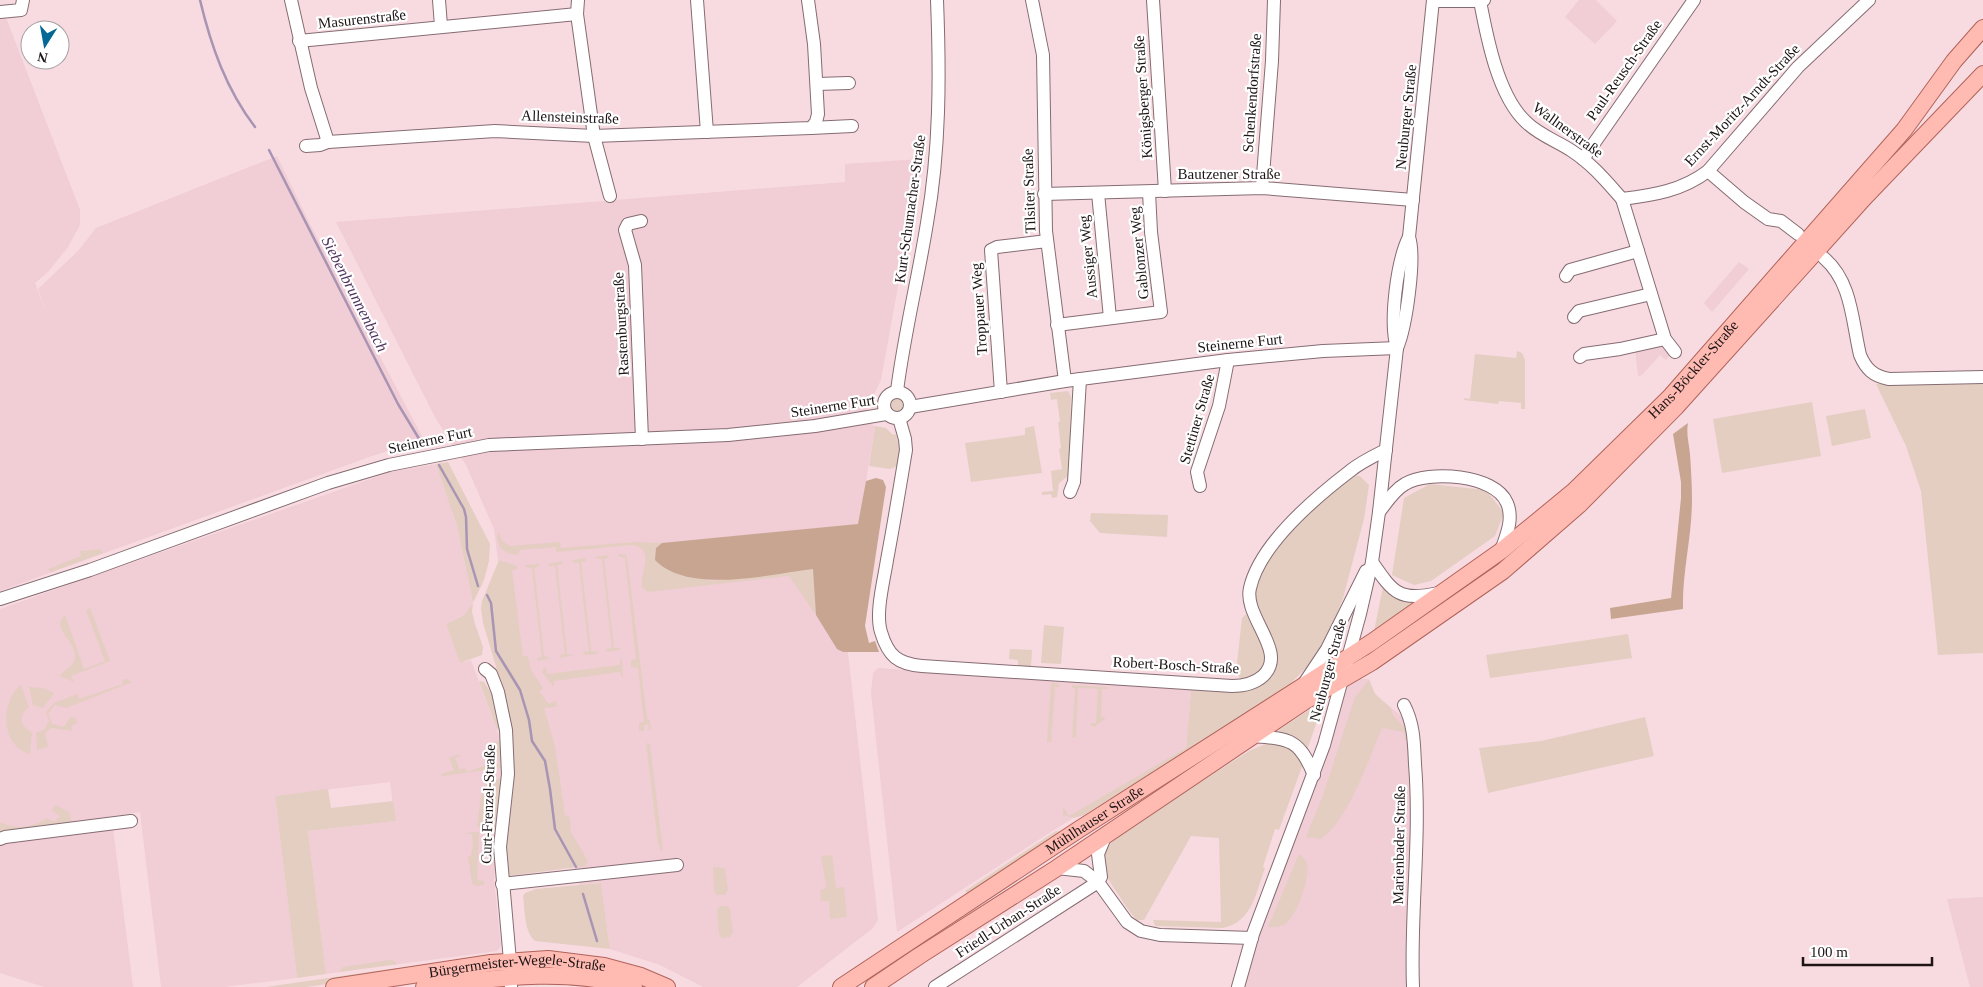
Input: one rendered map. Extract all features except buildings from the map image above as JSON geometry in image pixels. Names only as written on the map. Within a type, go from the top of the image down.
[{"type":"main road","name":"Hans-Böckler-Straße","points":[[1350,654],[1372,642],[1501,551],[1574,491],[1670,397],[1904,130],[1954,61],[1983,28]]},
{"type":"main road","name":"Hans-Böckler-Straße","points":[[1343,678],[1372,662],[1503,570],[1579,505],[1676,406],[1865,197],[1983,74]]},
{"type":"main road","name":"Mühlhauser Straße","points":[[841,987],[1078,830],[1350,654]]},
{"type":"main road","name":"Mühlhauser Straße","points":[[873,987],[1105,837],[1343,678]]},
{"type":"main road","name":"Bürgermeister-Wegele-Straße","points":[[334,987],[510,961],[548,959],[594,964],[641,976],[667,987]]},
{"type":"main road","name":"Bürgermeister-Wegele-Straße","points":[[424,987],[511,982],[558,975],[578,976],[634,987]]},
{"type":"street","points":[[291,0],[299,42],[328,142]]},
{"type":"street","points":[[439,0],[441,26]]},
{"type":"street","points":[[578,0],[577,14],[594,136],[610,196]]},
{"type":"street","points":[[697,0],[707,132]]},
{"type":"street","points":[[808,0],[817,84],[818,114],[816,122],[811,128]]},
{"type":"street","name":"Kurt-Schumacher-Straße","points":[[897,391],[928,222],[936,159],[939,53],[937,0]]},
{"type":"street","name":"Tilsiter Straße","points":[[1032,0],[1043,55],[1046,242],[1065,381]]},
{"type":"street","name":"Königsberger Straße","points":[[1153,0],[1165,191]]},
{"type":"street","name":"Schenkendorfstraße","points":[[1262,188],[1272,61],[1274,0]]},
{"type":"street","points":[[1433,0],[1482,1]]},
{"type":"street","name":"Neuburger Straße","points":[[1238,987],[1252,938],[1314,774],[1350,654],[1372,562],[1397,348],[1394,337],[1394,311],[1403,249],[1409,237],[1433,0]]},
{"type":"street","name":"Paul-Reusch-Straße","points":[[1583,158],[1694,0]]},
{"type":"street","name":"Ernst-Moritz-Arndt-Straße","points":[[1622,198],[1678,189],[1708,171],[1798,67],[1869,0]]},
{"type":"street","name":"Wallnerstraße","points":[[1482,1],[1487,38],[1500,78],[1519,114],[1528,124],[1542,134],[1583,158],[1622,198],[1665,339],[1675,352]]},
{"type":"street","points":[[0,12],[22,5]]},
{"type":"street","name":"Masurenstraße","points":[[299,42],[441,26],[577,14]]},
{"type":"street","points":[[817,84],[849,83]]},
{"type":"street","name":"Allensteinstraße","points":[[306,146],[320,145],[328,142],[495,131],[594,136],[852,126]]},
{"type":"street","points":[[1708,171],[1744,202],[1768,219],[1781,221],[1798,234]]},
{"type":"street","name":"Bautzener Straße","points":[[1044,194],[1262,188],[1413,200]]},
{"type":"street","name":"Gablonzer Weg","points":[[1110,318],[1161,312],[1151,232],[1149,192]]},
{"type":"street","name":"Aussiger Weg","points":[[1098,193],[1110,318]]},
{"type":"street","name":"Rastenburgstraße","points":[[641,221],[628,224],[625,230],[635,265],[642,439]]},
{"type":"street","name":"Troppauer Weg","points":[[1001,392],[991,250],[997,247],[1046,242]]},
{"type":"street","points":[[1566,276],[1570,270],[1638,250]]},
{"type":"street","points":[[1824,258],[1836,270],[1844,283],[1860,354],[1870,372],[1879,377],[1889,379],[1983,377]]},
{"type":"street","points":[[1574,317],[1579,310],[1651,294]]},
{"type":"street","points":[[1057,324],[1110,318]]},
{"type":"street","points":[[1580,357],[1584,354],[1620,349],[1665,339]]},
{"type":"street","name":"Steinerne Furt","points":[[899,418],[892,418],[886,414],[883,407],[885,398],[892,392],[897,391],[907,396],[910,407],[1065,381],[1228,360],[1323,351],[1397,348]]},
{"type":"street","name":"Stettiner Straße","points":[[1200,486],[1197,472],[1221,400],[1228,360]]},
{"type":"street","points":[[1070,492],[1074,482],[1080,379]]},
{"type":"street","points":[[899,418],[906,415],[910,407]]},
{"type":"street","name":"Steinerne Furt","points":[[0,598],[90,570],[328,483],[375,468],[489,445],[718,436],[768,432],[886,414]]},
{"type":"street","name":"Robert-Bosch-Straße","points":[[899,418],[906,450],[880,602],[881,631],[889,649],[898,661],[911,666],[1232,686],[1250,684],[1266,674],[1272,654],[1268,641],[1251,607],[1250,589],[1262,558],[1282,533],[1351,470],[1386,450]]},
{"type":"street","points":[[1379,512],[1398,488],[1417,479],[1453,477],[1482,482],[1496,489],[1507,501],[1509,524],[1501,551]]},
{"type":"street","points":[[1303,685],[1327,649],[1360,580],[1372,562],[1388,584],[1396,592],[1405,596],[1418,597],[1443,592]]},
{"type":"street","name":"Curt-Frenzel-Straße","points":[[485,669],[491,674],[498,692],[506,733],[508,774],[500,847],[511,982]]},
{"type":"street","name":"Marienbader Straße","points":[[1404,705],[1412,724],[1418,793],[1412,946],[1413,987]]},
{"type":"street","points":[[1254,736],[1276,737],[1299,747],[1306,755],[1314,774]]},
{"type":"street","points":[[0,839],[131,821]]},
{"type":"street","points":[[1098,882],[1101,877],[1098,854],[1105,837]]},
{"type":"street","name":"Curt-Frenzel-Straße","points":[[502,884],[677,865]]},
{"type":"street","name":"Friedl-Urban-Straße","points":[[1057,868],[1079,869],[1098,882],[1122,916],[1141,931],[1160,935],[1252,938]]},
{"type":"street","name":"Friedl-Urban-Straße","points":[[935,987],[1098,882]]},
{"type":"shaded area","points":[[1579,0],[1596,0],[1617,21],[1595,44],[1565,17]]},
{"type":"shaded area","points":[[5,15],[20,54],[20,70],[26,70],[80,210],[80,225],[68,247],[48,272],[35,283],[51,325],[38,289],[78,251],[96,228],[277,156],[310,224],[424,440],[372,456],[0,591],[0,16]]},
{"type":"shaded area","points":[[921,159],[881,380],[867,409],[869,423],[875,426],[859,524],[834,528],[878,920],[873,928],[797,987],[703,987],[660,965],[610,949],[601,883],[579,885],[576,860],[512,669],[494,529],[466,465],[436,419],[336,222],[845,182],[845,164]]},
{"type":"shaded area","points":[[1739,262],[1749,269],[1712,312],[1704,303]]},
{"type":"shaded area","points":[[1661,344],[1670,354],[1666,360],[1660,355],[1642,375],[1638,376],[1635,349]]},
{"type":"shaded area","points":[[1517,351],[1522,353],[1525,360],[1525,409],[1521,409],[1521,403],[1499,401],[1498,404],[1464,400],[1464,398],[1470,399],[1475,354],[1516,358]]},
{"type":"shaded area","points":[[1983,381],[1983,653],[1938,655],[1921,491],[1906,446],[1876,384]]},
{"type":"shaded area","points":[[1068,391],[1071,397],[1069,475],[1059,483],[1057,497],[1052,498],[1051,494],[1042,495],[1042,492],[1053,491],[1051,471],[1062,469],[1059,449],[1061,448],[1058,422],[1060,422],[1057,399],[1051,400],[1050,393]]},
{"type":"shaded area","points":[[897,394],[905,397],[908,405],[905,413],[897,416],[889,413],[886,405],[889,397]]},
{"type":"shaded area","points":[[1812,402],[1821,456],[1722,473],[1713,419]]},
{"type":"shaded area","points":[[1865,409],[1871,438],[1832,446],[1826,416]]},
{"type":"shaded area","points":[[1688,423],[1687,435],[1690,454],[1692,500],[1683,609],[1611,619],[1610,608],[1671,598],[1681,498],[1681,482],[1673,434]]},
{"type":"shaded area","points":[[875,426],[886,428],[893,435],[896,434],[900,449],[898,466],[890,469],[869,466]]},
{"type":"shaded area","points":[[1034,426],[1042,473],[971,482],[965,443],[1025,435],[1025,428]]},
{"type":"shaded area","points":[[448,462],[490,544],[489,561],[484,580],[473,603],[457,526],[436,464]]},
{"type":"shaded area","points":[[436,464],[457,526],[473,604],[464,615],[446,624],[460,663],[471,660],[503,747],[504,764],[494,880],[501,946],[497,951],[326,974],[308,831],[395,821],[390,782],[275,796],[297,978],[224,987],[161,987],[140,812],[0,834],[0,609],[390,472]]},
{"type":"shaded area","points":[[1352,476],[1360,476],[1369,485],[1364,519],[1343,598],[1328,637],[1307,667],[1290,684],[1084,815],[1074,818],[1063,815],[1063,807],[1069,816],[1186,748],[1191,690],[1241,680],[1236,672],[1242,618],[1253,607],[1253,588],[1259,571],[1268,556],[1278,542],[1303,516],[1342,481]]},
{"type":"shaded area","points":[[876,478],[883,480],[886,487],[865,626],[869,643],[875,641],[879,652],[843,652],[837,649],[816,615],[813,569],[753,578],[708,580],[688,577],[670,571],[655,560],[656,548],[662,543],[858,524],[866,481]]},
{"type":"shaded area","points":[[1430,484],[1486,490],[1504,513],[1495,536],[1431,581],[1414,585],[1392,575],[1404,498]]},
{"type":"shaded area","points":[[1091,513],[1168,515],[1167,537],[1100,533],[1090,521]]},
{"type":"shaded area","points":[[499,532],[502,541],[510,546],[560,542],[561,548],[634,542],[662,543],[656,548],[711,581],[814,569],[816,615],[789,576],[648,592],[642,587],[645,556],[639,547],[632,545],[556,552],[556,547],[520,550],[518,555],[508,553],[500,548],[497,536]]},
{"type":"shaded area","points":[[100,549],[103,553],[51,572],[48,569],[81,556],[80,551]]},
{"type":"shaded area","points":[[619,554],[626,555],[627,558],[647,718],[650,721],[651,729],[649,730],[648,724],[644,725],[644,731],[639,731],[639,723],[644,722],[638,668],[631,667],[631,660],[636,659],[625,558],[618,556]]},
{"type":"shaded area","points":[[608,555],[609,558],[604,559],[614,648],[621,648],[607,652],[606,649],[612,648],[602,559],[595,558]]},
{"type":"shaded area","points":[[585,558],[586,561],[581,562],[591,651],[598,652],[597,654],[584,655],[583,652],[589,651],[579,563],[572,562],[573,560]]},
{"type":"shaded area","points":[[499,560],[517,566],[517,569],[512,570],[523,656],[528,656],[531,670],[543,688],[539,692],[549,704],[556,701],[557,704],[556,707],[544,708],[555,746],[565,815],[570,817],[571,832],[588,861],[585,866],[508,876],[504,848],[514,775],[514,752],[505,697],[483,623],[481,609],[482,601]]},
{"type":"shaded area","points":[[562,561],[562,564],[557,565],[567,654],[574,655],[561,658],[560,655],[565,654],[555,566],[549,566],[548,564]]},
{"type":"shaded area","points":[[539,564],[540,566],[534,568],[544,656],[551,658],[537,661],[537,658],[542,657],[532,568],[525,567],[526,565]]},
{"type":"shaded area","points":[[1383,587],[1412,603],[1411,606],[1374,631]]},
{"type":"shaded area","points":[[473,603],[472,612],[483,647],[482,655],[460,663],[446,624],[464,615]]},
{"type":"shaded area","points":[[90,608],[110,661],[71,676],[74,682],[60,676],[73,664],[75,658],[75,652],[62,630],[61,620],[65,615],[84,669],[105,661],[86,610]]},
{"type":"shaded area","points":[[1044,625],[1064,627],[1061,664],[1041,663]]},
{"type":"shaded area","points":[[1628,634],[1632,658],[1490,678],[1486,655]]},
{"type":"shaded area","points":[[1010,649],[1032,650],[1031,667],[1018,666],[1018,660],[1009,659]]},
{"type":"shaded area","points":[[622,659],[623,679],[620,672],[554,681],[554,687],[542,672],[544,668],[547,674],[620,665],[620,660]]},
{"type":"shaded area","points":[[878,668],[1191,690],[1186,748],[1046,835],[897,932],[871,693],[873,673]]},
{"type":"shaded area","points":[[1343,678],[1369,679],[1375,694],[1412,724],[1413,987],[1238,987]]},
{"type":"shaded area","points":[[126,679],[132,682],[66,708],[55,705],[48,714],[52,724],[64,727],[70,718],[75,717],[77,723],[71,726],[73,731],[51,728],[45,733],[48,747],[37,750],[36,733],[45,729],[49,721],[46,712],[54,703],[77,694],[79,699],[123,684],[122,680]]},
{"type":"shaded area","points":[[1369,680],[1375,694],[1390,707],[1393,715],[1408,732],[1409,739],[1405,740],[1404,732],[1382,728],[1357,788],[1340,819],[1331,831],[1321,839],[1306,837],[1323,795],[1355,697]]},
{"type":"shaded area","points":[[479,681],[484,682],[495,699],[499,728],[497,730]]},
{"type":"shaded area","points":[[1051,683],[1059,684],[1060,687],[1055,687],[1051,742],[1047,742]]},
{"type":"shaded area","points":[[21,685],[29,707],[23,714],[22,721],[25,727],[32,732],[30,754],[20,749],[13,742],[8,733],[6,722],[9,701]]},
{"type":"shaded area","points":[[1072,685],[1107,687],[1108,689],[1102,689],[1101,717],[1106,718],[1094,727],[1090,725],[1091,723],[1096,723],[1098,689],[1078,688],[1076,737],[1072,738],[1075,688],[1072,688]]},
{"type":"shaded area","points":[[29,687],[43,688],[54,693],[43,708],[33,705]]},
{"type":"shaded area","points":[[1319,705],[1321,710],[1307,750],[1278,734],[1279,730]]},
{"type":"shaded area","points":[[1645,717],[1654,756],[1488,793],[1479,748],[1541,741]]},
{"type":"shaded area","points":[[503,740],[504,764],[501,768],[442,776],[441,774],[454,770],[449,758],[459,754],[460,756],[455,758],[460,770],[465,768],[467,772],[487,765],[488,768],[500,763],[493,743]]},
{"type":"shaded area","points":[[646,743],[650,744],[663,851],[661,851],[658,843]]},
{"type":"shaded area","points":[[1268,743],[1289,745],[1303,764],[1279,830],[1275,829],[1259,887],[1247,913],[1233,925],[1223,928],[1155,926],[1153,920],[1221,922],[1219,838],[1191,836],[1144,920],[1137,920],[1112,885],[1104,870],[1103,862],[1107,848],[1121,833],[1249,751]]},
{"type":"shaded area","points":[[486,778],[503,779],[497,829],[477,826],[482,789],[484,789]]},
{"type":"shaded area","points":[[328,789],[331,808],[393,801],[396,821],[308,831],[326,974],[297,978],[275,796]]},
{"type":"shaded area","points":[[55,805],[69,812],[72,823],[0,837],[0,822],[6,825],[24,827],[36,824],[47,818],[55,822],[60,816],[52,810]]},
{"type":"shaded area","points":[[113,828],[133,987],[44,987],[0,973],[0,843]]},
{"type":"shaded area","points":[[1056,831],[1062,832],[969,895],[965,891]]},
{"type":"shaded area","points":[[470,832],[485,833],[479,834],[477,880],[484,881],[484,885],[476,886],[472,883],[468,856],[471,856],[473,845],[472,834],[465,834]]},
{"type":"shaded area","points":[[1299,854],[1307,863],[1308,869],[1302,897],[1289,921],[1278,927],[1268,927]]},
{"type":"shaded area","points":[[832,855],[836,888],[844,887],[847,917],[830,919],[829,901],[821,901],[820,890],[825,889],[826,886],[821,856]]},
{"type":"shaded area","points":[[713,867],[725,868],[728,890],[725,895],[717,895],[714,892]]},
{"type":"shaded area","points":[[601,883],[610,949],[535,941],[531,937],[526,920],[523,896],[525,893],[536,889]]},
{"type":"shaded area","points":[[1983,897],[1983,987],[1970,987],[1947,899]]},
{"type":"shaded area","points":[[720,906],[727,906],[730,909],[733,932],[730,937],[722,938],[719,934],[717,910]]},
{"type":"shaded area","points":[[390,960],[397,964],[339,972],[343,967]]},
{"type":"shaded area","points":[[397,968],[396,972],[391,975],[306,987],[266,987]]},
{"type":"waterway","name":"Siebenbrunnenbach","points":[[200,0],[209,34],[221,66],[236,98],[255,127]]},
{"type":"waterway","name":"Siebenbrunnenbach","points":[[269,150],[398,404],[424,447]]},
{"type":"waterway","name":"Siebenbrunnenbach","points":[[439,465],[464,509],[467,549],[478,586]]},
{"type":"waterway","name":"Siebenbrunnenbach","points":[[487,595],[491,603],[496,651],[520,690],[529,720],[532,741],[545,761],[555,829],[576,867]]},
{"type":"waterway","name":"Siebenbrunnenbach","points":[[583,894],[597,941]]}]
